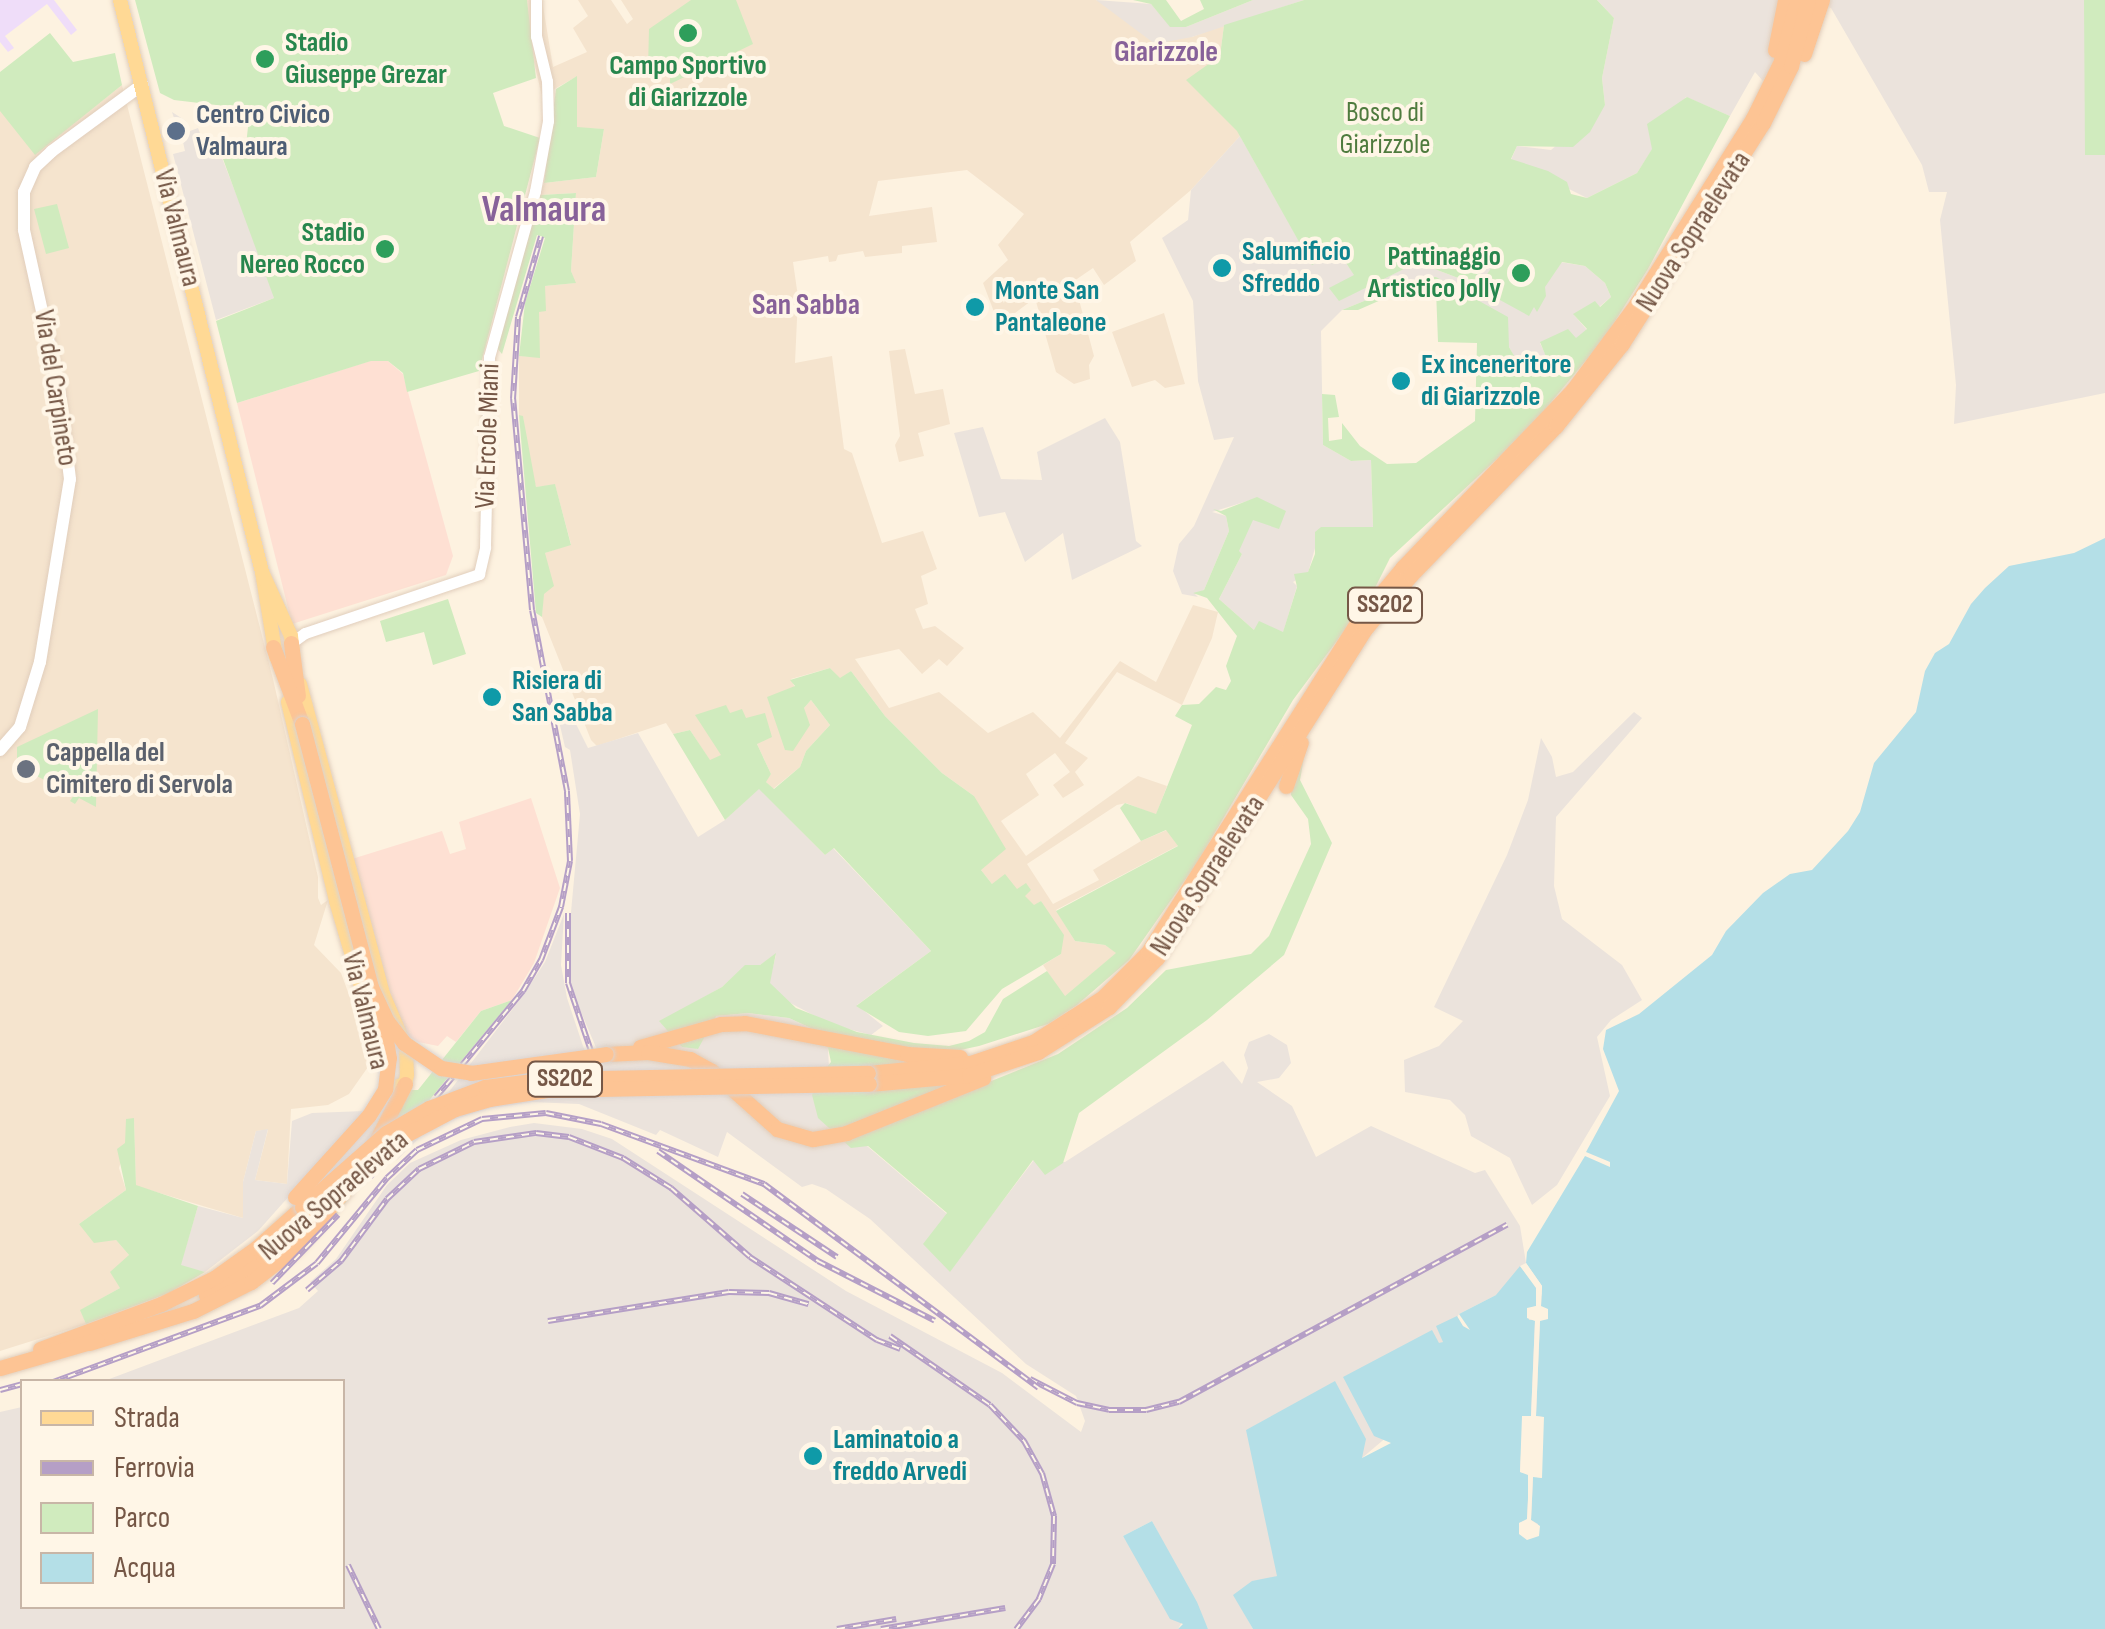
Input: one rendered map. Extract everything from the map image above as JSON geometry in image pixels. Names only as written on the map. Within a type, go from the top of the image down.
[{"type":"highway","points":[[1637,302],[1763,81],[1785,0]]},
{"type":"highway","name":"Nuova Sopraelevata","points":[[868,1078],[970,1063],[1032,1042],[1064,1025],[1116,986],[1164,931],[1313,685],[1377,597],[1572,391],[1637,302],[1768,90],[1797,0]]},
{"type":"highway","name":"Nuova Sopraelevata","points":[[0,1368],[89,1343],[166,1315],[218,1289],[302,1206],[394,1141],[432,1119],[489,1098],[548,1090],[969,1075],[1038,1052],[1095,1018],[1142,975],[1172,937],[1347,654],[1411,575],[1602,372],[1800,64],[1817,1]]},
{"type":"highway","points":[[0,1358],[38,1349],[185,1293],[302,1206],[385,1089],[389,1058],[381,1009],[346,904],[281,637]]},
{"type":"highway","points":[[1286,786],[1299,745],[1347,654]]},
{"type":"highway","points":[[1095,1018],[1112,1012],[1168,964]]},
{"type":"highway","points":[[381,1009],[414,1052],[456,1072],[496,1072],[606,1054],[721,1024],[784,1028],[908,1054],[960,1057],[1064,1025]]},
{"type":"highway","points":[[606,1054],[648,1052],[690,1058],[712,1071],[759,1116],[794,1136],[829,1138],[1038,1052]]},
{"type":"highway","points":[[89,1343],[192,1311],[275,1266],[344,1191],[404,1084]]},
{"type":"main road","name":"Via Valmaura","points":[[120,0],[262,572],[281,637],[355,898],[383,994],[406,1048],[404,1084],[382,1084],[382,1052],[332,885],[281,637]]},
{"type":"main road","name":"Via del Carpineto","points":[[6,746],[23,717],[42,652],[70,479],[59,388],[24,230],[24,192],[35,167],[52,151],[142,85]]},
{"type":"street","name":"Via Ercole Miani","points":[[281,637],[474,579],[485,547],[489,358],[535,191],[548,121],[547,81],[536,36],[536,0]]},
{"type":"shaded area","points":[[0,0],[54,0],[77,30],[71,35],[47,4],[5,36],[14,48],[8,52],[0,42]]},
{"type":"shaded area","points":[[527,0],[542,0],[553,67],[587,52],[573,28],[588,16],[578,0],[611,0],[627,24],[633,19],[621,0],[1096,0],[1192,37],[1224,25],[1220,56],[1240,136],[1191,190],[1130,242],[1136,261],[1104,285],[1093,268],[1074,281],[1094,356],[1089,365],[1090,379],[1074,384],[1056,372],[1035,298],[999,325],[983,283],[1008,260],[998,245],[1024,214],[967,170],[878,181],[869,216],[932,207],[937,242],[902,246],[902,253],[865,257],[863,251],[838,255],[836,261],[829,262],[828,256],[793,262],[798,297],[795,363],[832,356],[844,449],[852,453],[882,543],[923,531],[937,569],[921,576],[928,604],[915,609],[923,629],[935,626],[964,648],[947,666],[939,659],[922,674],[899,649],[855,659],[889,708],[939,692],[988,733],[1033,712],[1060,738],[1120,661],[1156,682],[1193,605],[1218,612],[1212,638],[1182,705],[1117,672],[1065,743],[1088,758],[1075,772],[1084,785],[1063,798],[1053,785],[1070,772],[1055,753],[1026,774],[1039,795],[1001,821],[1026,856],[1138,776],[1167,786],[1156,815],[1126,803],[1117,805],[1027,864],[1053,904],[1099,880],[1093,870],[1141,841],[1167,830],[1179,845],[1056,910],[1075,941],[1105,945],[1117,953],[1064,997],[1043,965],[1061,954],[1041,901],[1034,906],[1017,889],[992,884],[981,870],[974,796],[942,773],[885,716],[851,671],[840,679],[830,668],[791,679],[804,708],[811,700],[830,725],[806,751],[800,767],[773,789],[765,781],[771,774],[745,718],[730,714],[696,715],[722,755],[710,761],[690,730],[673,734],[666,723],[597,746],[591,740],[542,617],[545,553],[571,544],[555,485],[536,487],[530,466],[523,417],[519,415],[519,356],[539,357],[539,312],[545,286],[575,283],[571,271],[576,193],[540,195],[544,183],[596,177],[604,129],[577,128],[576,77],[542,96],[529,42]]},
{"type":"shaded area","points":[[1096,0],[1151,4],[1171,27],[1186,27],[1253,0],[1304,0],[1192,37],[1155,44]]},
{"type":"shaded area","points":[[1597,0],[1791,0],[1778,56],[1763,81],[1755,72],[1730,116],[1686,97],[1637,173],[1587,198],[1511,160],[1517,146],[1551,150],[1605,105],[1602,78],[1614,18]]},
{"type":"shaded area","points":[[1809,0],[2105,0],[2105,393],[1954,424],[1956,385],[1940,220],[1947,192],[1929,192],[1922,165],[1831,8]]},
{"type":"shaded area","points":[[122,85],[273,679],[318,877],[318,898],[321,905],[328,900],[314,945],[341,973],[368,1046],[368,1067],[349,1094],[328,1105],[291,1109],[287,1184],[255,1180],[268,1130],[256,1131],[243,1182],[243,1218],[136,1186],[134,1118],[119,1168],[126,1190],[79,1224],[116,1240],[129,1255],[120,1288],[81,1310],[86,1324],[0,1351],[0,110],[35,154]]},
{"type":"shaded area","points":[[172,112],[186,121],[190,131],[198,128],[204,144],[215,140],[272,286],[274,298],[216,320],[173,154],[185,151],[183,142],[187,140],[182,120],[175,121]]},
{"type":"shaded area","points":[[1240,136],[1312,264],[1331,256],[1342,258],[1355,275],[1339,300],[1408,267],[1424,265],[1474,284],[1492,251],[1585,266],[1605,283],[1611,297],[1599,307],[1574,315],[1587,330],[1576,339],[1540,343],[1550,364],[1523,373],[1509,347],[1436,277],[1423,277],[1342,310],[1321,331],[1323,445],[1351,461],[1371,460],[1373,528],[1321,527],[1308,573],[1293,582],[1297,586],[1283,633],[1255,631],[1219,599],[1242,554],[1238,551],[1257,498],[1212,512],[1226,516],[1229,531],[1204,590],[1195,594],[1198,597],[1182,594],[1173,571],[1179,544],[1194,526],[1234,437],[1214,440],[1198,381],[1193,301],[1162,238],[1188,220],[1191,190]]},
{"type":"shaded area","points":[[1164,313],[1185,384],[1165,388],[1155,380],[1132,387],[1112,332]]},
{"type":"shaded area","points":[[905,349],[915,394],[943,389],[950,424],[918,433],[924,456],[899,462],[895,445],[900,436],[889,351]]},
{"type":"shaded area","points":[[370,361],[388,361],[403,374],[453,556],[446,575],[292,624],[237,403]]},
{"type":"shaded area","points":[[1105,418],[1120,442],[1136,541],[1142,546],[1072,580],[1063,533],[1025,562],[1005,512],[979,517],[954,433],[983,427],[1001,479],[1042,480],[1037,452]]},
{"type":"shaded area","points":[[570,712],[588,748],[638,733],[698,837],[725,820],[759,788],[825,855],[833,848],[931,951],[857,1005],[883,1026],[871,1035],[830,1024],[781,998],[769,983],[776,955],[760,965],[745,966],[722,987],[660,1022],[697,1049],[715,1016],[748,1013],[789,1018],[813,1029],[828,1048],[829,1068],[867,1146],[947,1214],[949,1271],[1034,1160],[1065,1162],[1223,1061],[1242,1084],[1248,1068],[1244,1055],[1249,1042],[1269,1034],[1287,1045],[1291,1063],[1279,1078],[1257,1082],[1292,1106],[1316,1157],[1371,1126],[1475,1173],[1485,1170],[1520,1226],[1526,1263],[1547,1307],[1539,1536],[1519,1534],[1520,1472],[1496,1295],[1459,1314],[1388,1436],[1362,1458],[1277,1576],[1234,1595],[1253,1629],[1208,1629],[1152,1521],[1123,1536],[1176,1621],[1182,1622],[1178,1629],[0,1629],[0,1412],[20,1407],[20,1609],[345,1609],[345,1379],[109,1379],[299,1308],[318,1291],[310,1282],[336,1259],[387,1185],[410,1163],[461,1140],[510,1127],[534,1123],[582,1129],[612,1139],[846,1291],[1002,1373],[1081,1432],[1085,1421],[1076,1396],[1026,1364],[870,1219],[826,1189],[812,1184],[802,1187],[727,1132],[718,1157],[660,1130],[656,1135],[579,1104],[532,1102],[490,1108],[449,1121],[421,1136],[396,1161],[524,994],[545,962],[564,914],[561,965],[567,998],[584,1049],[594,1067],[603,1064],[570,986],[568,945],[580,814],[570,750],[565,747],[558,717]]},
{"type":"shaded area","points":[[1634,712],[1642,718],[1556,817],[1554,886],[1562,919],[1622,965],[1642,1000],[1611,1020],[1597,1037],[1610,1096],[1557,1185],[1532,1205],[1510,1158],[1471,1136],[1465,1115],[1450,1100],[1405,1092],[1404,1060],[1439,1046],[1463,1021],[1434,1007],[1507,855],[1528,800],[1541,738],[1552,757],[1556,777],[1573,772]]},
{"type":"shaded area","points":[[531,798],[560,888],[534,963],[512,1000],[481,1011],[456,1042],[447,1036],[438,1046],[418,1042],[405,1034],[388,990],[352,859],[442,831],[450,854],[466,849],[459,822]]},
{"type":"shaded area","points":[[398,1091],[339,1191],[291,1194],[258,1231],[205,1272],[180,1266],[198,1206],[243,1218],[243,1182],[256,1131],[268,1129],[255,1180],[287,1184],[292,1121],[312,1113],[365,1111]]},
{"type":"green space","name":"Stadio Nereo Rocco","points":[[135,0],[527,0],[536,78],[493,93],[504,126],[540,138],[479,371],[407,392],[403,373],[388,361],[371,361],[237,403],[216,321],[274,298],[223,159],[246,145],[250,109],[174,100],[160,93]]},
{"type":"green space","name":"Campo Sportivo di Giarizzole","points":[[691,0],[736,0],[753,44],[670,84],[670,69],[648,68],[649,29]]},
{"type":"green space","points":[[1133,0],[1166,0],[1181,21],[1204,9],[1200,0],[1253,0],[1186,27],[1170,27],[1151,4]]},
{"type":"green space","name":"Bosco di Giarizzole","points":[[1304,0],[1597,0],[1614,18],[1602,78],[1605,105],[1590,132],[1573,147],[1517,146],[1511,159],[1567,182],[1571,194],[1587,198],[1637,173],[1652,149],[1647,124],[1687,97],[1730,116],[1648,269],[1603,340],[1527,431],[1390,558],[1373,592],[1293,700],[1197,863],[1129,960],[1077,1005],[1048,1024],[979,1046],[918,1059],[944,1087],[907,1115],[1058,1054],[1127,1008],[1166,970],[1251,954],[1269,936],[1311,844],[1308,819],[1291,795],[1291,781],[1305,752],[1300,780],[1332,843],[1284,955],[1207,1020],[1079,1113],[1063,1163],[1045,1175],[1033,1160],[950,1272],[923,1244],[947,1213],[868,1146],[851,1148],[818,1118],[812,1095],[817,1080],[831,1062],[828,1048],[813,1029],[789,1018],[748,1013],[716,1016],[698,1049],[682,1047],[659,1021],[722,987],[745,965],[760,965],[776,953],[770,983],[796,1008],[857,1032],[914,1043],[949,1046],[969,1041],[985,1032],[1003,999],[1047,971],[1065,996],[1116,953],[1105,945],[1075,941],[1056,911],[1178,846],[1166,830],[1141,841],[1120,808],[1125,803],[1156,814],[1192,725],[1175,716],[1182,705],[1199,704],[1216,687],[1226,690],[1231,681],[1226,666],[1237,636],[1207,598],[1193,593],[1204,590],[1229,531],[1226,516],[1213,509],[1221,511],[1257,497],[1286,511],[1279,529],[1253,520],[1239,551],[1242,554],[1219,599],[1254,630],[1259,621],[1283,632],[1297,587],[1294,574],[1308,572],[1315,554],[1315,532],[1321,527],[1373,527],[1371,460],[1351,461],[1323,445],[1322,394],[1335,395],[1339,417],[1328,418],[1329,441],[1342,439],[1342,423],[1360,446],[1387,464],[1416,463],[1475,421],[1477,343],[1438,342],[1436,290],[1390,296],[1358,310],[1342,310],[1423,277],[1436,277],[1508,317],[1509,347],[1524,373],[1549,364],[1540,342],[1568,329],[1576,338],[1587,329],[1573,314],[1595,301],[1600,307],[1611,297],[1605,283],[1585,266],[1562,262],[1545,287],[1546,296],[1537,312],[1534,307],[1529,316],[1478,288],[1499,256],[1492,251],[1474,284],[1424,265],[1408,267],[1339,301],[1329,288],[1354,275],[1344,260],[1334,263],[1330,256],[1312,265],[1237,131],[1186,80],[1220,56],[1224,25]]},
{"type":"green space","points":[[2084,0],[2105,0],[2105,155],[2085,155]]},
{"type":"green space","points":[[50,33],[73,62],[115,53],[122,85],[35,155],[0,111],[0,72]]},
{"type":"green space","points":[[577,76],[577,127],[604,129],[596,177],[544,183],[556,89]]},
{"type":"green space","points":[[576,193],[571,271],[576,283],[545,286],[546,311],[539,312],[540,358],[519,356],[525,303],[545,238],[537,235],[502,354],[497,348],[540,195]]},
{"type":"green space","points":[[57,204],[69,248],[46,254],[34,209]]},
{"type":"green space","points":[[519,415],[523,416],[536,487],[555,484],[571,545],[545,553],[554,586],[544,594],[542,617],[536,613]]},
{"type":"green space","points":[[448,599],[466,654],[433,665],[424,632],[386,642],[380,621]]},
{"type":"green space","points":[[830,668],[840,678],[851,671],[885,716],[942,773],[974,796],[1006,849],[981,870],[992,884],[1005,874],[1017,889],[1026,883],[1031,890],[1025,896],[1034,905],[1041,901],[1064,935],[1061,954],[1002,989],[966,1031],[928,1036],[899,1032],[856,1006],[931,951],[834,848],[825,855],[759,789],[725,820],[673,734],[690,730],[710,760],[721,755],[695,715],[726,705],[730,713],[742,709],[746,718],[765,713],[772,737],[757,744],[771,774],[766,782],[774,789],[800,767],[806,751],[830,725],[811,700],[804,708],[810,725],[793,751],[785,750],[767,697],[795,686],[790,680]]},
{"type":"green space","points":[[98,709],[96,807],[79,798],[75,804],[70,801],[74,795],[17,766],[17,747]]},
{"type":"green space","points":[[512,1000],[326,1227],[379,1144],[407,1090],[418,1090],[481,1011]]},
{"type":"green space","points":[[134,1118],[136,1185],[198,1206],[181,1265],[205,1272],[169,1293],[86,1324],[80,1310],[120,1288],[110,1272],[129,1255],[116,1240],[94,1243],[79,1224],[126,1190],[117,1149],[125,1143],[126,1119]]},
{"type":"water","points":[[2105,538],[2105,1629],[1253,1629],[1233,1595],[1252,1581],[1277,1576],[1246,1430],[1335,1381],[1366,1439],[1362,1458],[1391,1443],[1374,1436],[1343,1377],[1432,1330],[1439,1343],[1443,1342],[1436,1326],[1457,1316],[1470,1330],[1459,1314],[1496,1295],[1520,1266],[1536,1287],[1536,1306],[1527,1309],[1529,1320],[1535,1320],[1531,1416],[1523,1416],[1520,1472],[1529,1474],[1527,1520],[1519,1523],[1519,1534],[1539,1536],[1538,1524],[1531,1520],[1533,1476],[1541,1478],[1543,1417],[1536,1416],[1540,1320],[1547,1319],[1541,1307],[1542,1286],[1526,1263],[1527,1252],[1585,1156],[1610,1167],[1610,1162],[1586,1152],[1619,1091],[1603,1049],[1606,1030],[1639,1014],[1712,955],[1726,931],[1763,893],[1790,874],[1812,870],[1848,831],[1860,812],[1874,763],[1916,712],[1925,671],[1935,653],[1949,644],[1971,604],[1985,588],[2009,566],[2074,553]]},
{"type":"water","points":[[1152,1521],[1208,1629],[1178,1629],[1183,1624],[1170,1619],[1123,1536]]},
{"type":"pier","points":[[1526,1263],[1542,1286],[1541,1306],[1548,1309],[1548,1319],[1540,1321],[1536,1416],[1544,1417],[1542,1478],[1533,1477],[1531,1520],[1540,1526],[1539,1536],[1527,1540],[1519,1534],[1519,1523],[1527,1519],[1528,1500],[1528,1475],[1520,1472],[1522,1416],[1531,1416],[1535,1321],[1527,1318],[1527,1308],[1536,1306],[1536,1288],[1520,1266]]},
{"type":"railway","points":[[462,1065],[523,991],[541,960],[561,907],[570,861],[567,791],[532,610],[513,399],[518,317],[541,236]]},
{"type":"railway","points":[[568,913],[568,983],[591,1051]]},
{"type":"railway","points":[[436,1097],[453,1077]]},
{"type":"railway","points":[[61,1379],[260,1306],[317,1263],[387,1178],[417,1150],[482,1119],[546,1113],[601,1124],[764,1184],[1039,1388]]},
{"type":"railway","points":[[307,1290],[341,1261],[387,1199],[419,1169],[474,1142],[536,1133],[569,1137],[623,1158],[671,1188],[750,1257],[877,1340],[900,1349]]},
{"type":"railway","points":[[370,1177],[393,1149]]},
{"type":"railway","points":[[658,1151],[818,1261],[935,1321]]},
{"type":"railway","points":[[742,1194],[837,1257]]},
{"type":"railway","points":[[272,1283],[338,1215]]},
{"type":"railway","points":[[1030,1379],[1077,1403],[1109,1410],[1146,1410],[1179,1402],[1507,1225]]},
{"type":"railway","points":[[548,1321],[729,1292],[769,1293],[808,1304]]},
{"type":"railway","points":[[890,1336],[990,1405],[1024,1441],[1042,1473],[1054,1516],[1053,1564],[1039,1599],[1016,1629]]},
{"type":"railway","points":[[0,1390],[20,1385]]},
{"type":"railway","points":[[348,1565],[379,1629]]},
{"type":"railway","points":[[881,1629],[1005,1608]]},
{"type":"railway","points":[[837,1629],[896,1619]]},
{"type":"place","name":"Campo Sportivo di Giarizzole","points":[[688,33]]},
{"type":"place","name":"Stadio Giuseppe Grezar","points":[[265,59]]},
{"type":"place","name":"Centro Civico Valmaura","points":[[176,131]]},
{"type":"place","name":"Stadio Nereo Rocco","points":[[385,249]]},
{"type":"place","name":"Salumificio Sfreddo","points":[[1222,268]]},
{"type":"place","name":"Pattinaggio Artistico Jolly","points":[[1521,273]]},
{"type":"place","name":"Monte San Pantaleone","points":[[975,307]]},
{"type":"place","name":"Ex inceneritore di Giarizzole","points":[[1401,381]]},
{"type":"place","name":"Risiera di San Sabba","points":[[492,697]]},
{"type":"place","name":"Cappella del Cimitero di Servola","points":[[26,769]]},
{"type":"place","name":"Laminatoio a freddo Arvedi","points":[[813,1456]]},
{"type":"district","name":"Giarizzole","points":[[1166,52]]},
{"type":"district","name":"Valmaura","points":[[544,210]]},
{"type":"district","name":"San Sabba","points":[[806,305]]}]
